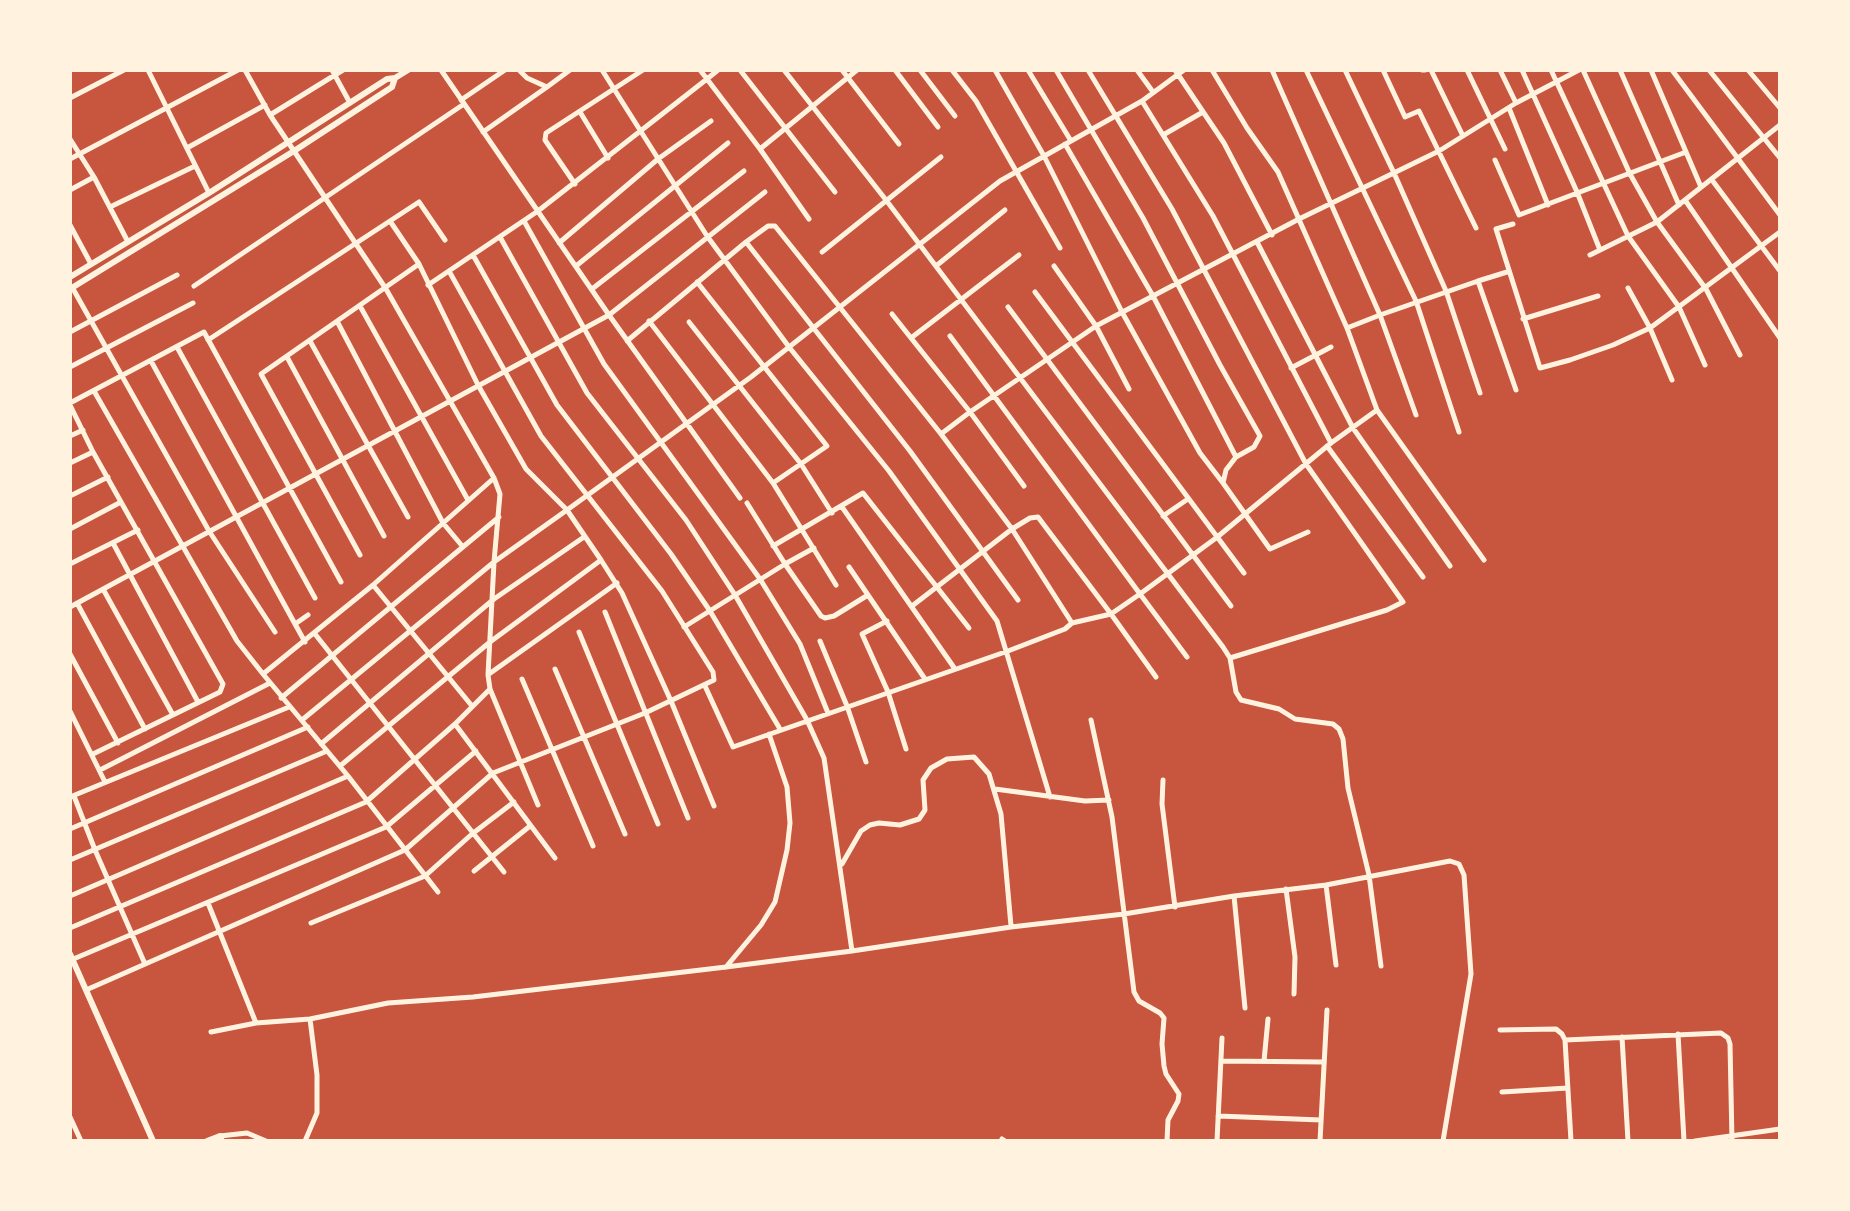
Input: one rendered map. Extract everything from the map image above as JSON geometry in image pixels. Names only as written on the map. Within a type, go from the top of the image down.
[{"type":"street","points":[[70,98],[124,70]]},
{"type":"street","points":[[148,70],[209,193]]},
{"type":"street","points":[[70,159],[238,70]]},
{"type":"street","points":[[245,70],[270,115],[386,289],[494,478],[500,494],[500,517],[494,562],[488,675],[490,689],[538,805]]},
{"type":"street","points":[[270,115],[343,70]]},
{"type":"street","points":[[70,277],[387,79],[408,70]]},
{"type":"street","points":[[194,286],[505,70]]},
{"type":"street","points":[[519,70],[527,78],[547,87]]},
{"type":"street","points":[[483,132],[570,70]]},
{"type":"street","points":[[602,70],[690,212],[724,260],[889,471],[997,621],[1050,797]]},
{"type":"street","points":[[575,184],[544,136],[615,90],[632,73],[643,70]]},
{"type":"street","points":[[700,70],[809,219]]},
{"type":"street","points":[[428,285],[575,184],[718,70]]},
{"type":"street","points":[[740,70],[835,192]]},
{"type":"street","points":[[784,70],[962,300],[1230,658],[1236,692],[1241,700],[1279,709],[1295,719],[1333,724],[1339,729],[1348,788],[1369,875],[1381,966]]},
{"type":"street","points":[[842,70],[899,144]]},
{"type":"street","points":[[760,149],[857,70]]},
{"type":"street","points":[[895,70],[938,127]]},
{"type":"street","points":[[920,70],[955,116]]},
{"type":"street","points":[[952,70],[976,101],[1060,248]]},
{"type":"street","points":[[995,70],[1044,156],[1122,312],[1200,453],[1270,549],[1308,532]]},
{"type":"street","points":[[1028,70],[1153,296],[1236,457]]},
{"type":"street","points":[[1056,70],[1092,128],[1260,436],[1254,447],[1236,457],[1226,470],[1223,483]]},
{"type":"street","points":[[1088,70],[1172,209],[1306,464],[1403,602],[1387,610],[1230,658]]},
{"type":"street","points":[[1137,70],[1153,92]]},
{"type":"street","points":[[302,720],[494,562],[765,366],[1000,181],[1142,101],[1176,72],[1184,70]]},
{"type":"street","points":[[1212,70],[1278,172],[1347,328],[1377,410],[1484,560]]},
{"type":"street","points":[[1272,70],[1380,315],[1416,415]]},
{"type":"street","points":[[1306,70],[1416,301],[1459,432]]},
{"type":"street","points":[[1345,70],[1446,291],[1480,393]]},
{"type":"street","points":[[1383,70],[1405,117],[1419,111],[1476,228]]},
{"type":"street","points":[[1426,70],[1463,136]]},
{"type":"street","points":[[1467,70],[1505,149]]},
{"type":"street","points":[[1500,70],[1516,103]]},
{"type":"street","points":[[1522,70],[1600,250]]},
{"type":"street","points":[[1551,70],[1628,236],[1679,307],[1705,365]]},
{"type":"street","points":[[941,434],[1096,326],[1299,219],[1439,151],[1533,93],[1581,70],[1630,174],[1657,222],[1706,289],[1740,355]]},
{"type":"street","points":[[1620,70],[1679,205]]},
{"type":"street","points":[[1651,70],[1701,187]]},
{"type":"street","points":[[1672,70],[1780,215]]},
{"type":"street","points":[[1709,70],[1780,158]]},
{"type":"street","points":[[1748,70],[1780,108]]},
{"type":"street","points":[[451,71],[443,73],[462,102],[685,424],[740,498]]},
{"type":"street","points":[[1176,72],[1224,143],[1272,235]]},
{"type":"street","points":[[334,73],[350,103]]},
{"type":"street","points":[[275,632],[209,531],[71,288],[294,151],[392,87],[395,78]]},
{"type":"street","points":[[1142,101],[1213,216],[1329,445],[1423,577]]},
{"type":"street","points":[[187,148],[265,105]]},
{"type":"street","points":[[1509,108],[1548,205]]},
{"type":"street","points":[[580,112],[608,158]]},
{"type":"street","points":[[1163,135],[1203,112]]},
{"type":"street","points":[[559,243],[658,159],[711,121]]},
{"type":"street","points":[[1590,255],[1657,222],[1780,125]]},
{"type":"street","points":[[70,139],[128,242]]},
{"type":"street","points":[[576,266],[728,143]]},
{"type":"street","points":[[1495,160],[1519,215],[1686,152]]},
{"type":"street","points":[[822,252],[941,157]]},
{"type":"street","points":[[110,207],[195,166]]},
{"type":"street","points":[[592,289],[744,171]]},
{"type":"street","points":[[70,190],[94,177]]},
{"type":"street","points":[[1712,180],[1780,271]]},
{"type":"street","points":[[70,607],[609,315],[765,192]]},
{"type":"street","points":[[1685,200],[1780,338]]},
{"type":"street","points":[[208,340],[419,202],[445,240]]},
{"type":"street","points":[[936,266],[1005,210]]},
{"type":"street","points":[[390,221],[419,264],[478,385],[526,469],[534,473],[567,510],[617,583],[671,701],[714,806]]},
{"type":"street","points":[[524,221],[604,364],[760,579],[800,644],[828,713]]},
{"type":"street","points":[[1513,224],[1496,229],[1540,368],[1613,345],[1650,328],[1780,232]]},
{"type":"street","points":[[70,225],[91,264]]},
{"type":"street","points":[[627,341],[746,242],[768,226],[775,226],[941,434],[1012,529],[1072,623]]},
{"type":"street","points":[[500,237],[587,393],[686,520],[735,595],[807,720],[824,758],[852,951]]},
{"type":"street","points":[[746,242],[985,551],[1018,600]]},
{"type":"street","points":[[1257,242],[1353,428],[1450,566]]},
{"type":"street","points":[[473,255],[557,405],[612,475],[710,611],[780,729]]},
{"type":"street","points":[[911,338],[1019,255]]},
{"type":"street","points":[[360,555],[261,374],[419,264]]},
{"type":"street","points":[[1054,266],[1096,326],[1129,389]]},
{"type":"street","points":[[86,990],[405,850],[493,773],[617,725],[714,680],[713,672],[662,591],[541,436],[449,271]]},
{"type":"street","points":[[1347,328],[1416,301],[1508,272]]},
{"type":"street","points":[[70,332],[177,275]]},
{"type":"street","points":[[1478,281],[1516,390]]},
{"type":"street","points":[[697,282],[827,446],[773,483]]},
{"type":"street","points":[[1628,288],[1650,328],[1672,380]]},
{"type":"street","points":[[1035,292],[1244,573]]},
{"type":"street","points":[[1523,319],[1598,296]]},
{"type":"street","points":[[70,367],[193,303]]},
{"type":"street","points":[[360,306],[468,500]]},
{"type":"street","points":[[1008,307],[1231,606]]},
{"type":"street","points":[[892,314],[1024,486]]},
{"type":"street","points":[[649,321],[773,483],[836,585]]},
{"type":"street","points":[[689,322],[737,387],[801,464],[832,513]]},
{"type":"street","points":[[338,323],[443,523],[463,547]]},
{"type":"street","points":[[93,754],[220,692],[223,681],[93,452],[70,404],[204,332],[341,582]]},
{"type":"street","points":[[950,336],[1187,657]]},
{"type":"street","points":[[310,341],[408,517]]},
{"type":"street","points":[[177,347],[315,598]]},
{"type":"street","points":[[1291,368],[1331,347]]},
{"type":"street","points":[[287,357],[384,536]]},
{"type":"street","points":[[151,361],[305,642]]},
{"type":"street","points":[[94,391],[237,641],[438,892]]},
{"type":"street","points":[[705,686],[733,747],[1008,651],[1065,629],[1072,623],[1111,614],[1216,538],[1329,445],[1377,410]]},
{"type":"street","points":[[70,436],[83,430]]},
{"type":"street","points":[[70,463],[93,452]]},
{"type":"street","points":[[70,496],[108,477]]},
{"type":"street","points":[[263,674],[373,585],[494,478]]},
{"type":"street","points":[[773,546],[863,493],[969,628]]},
{"type":"street","points":[[1163,516],[1188,499]]},
{"type":"street","points":[[70,529],[121,502]]},
{"type":"street","points":[[747,503],[821,616],[834,616],[868,595]]},
{"type":"street","points":[[842,507],[955,669]]},
{"type":"street","points":[[281,698],[500,517]]},
{"type":"street","points":[[912,606],[1012,529],[1030,518],[1038,517],[1156,677]]},
{"type":"street","points":[[70,564],[138,530]]},
{"type":"street","points":[[321,744],[494,599],[584,537]]},
{"type":"street","points":[[113,543],[198,702]]},
{"type":"street","points":[[684,627],[814,548]]},
{"type":"street","points":[[340,766],[490,642],[601,560]]},
{"type":"street","points":[[849,567],[925,679]]},
{"type":"street","points":[[488,675],[617,583]]},
{"type":"street","points":[[373,585],[472,706]]},
{"type":"street","points":[[103,589],[173,715]]},
{"type":"street","points":[[77,603],[145,729]]},
{"type":"street","points":[[605,612],[688,818]]},
{"type":"street","points":[[295,624],[308,615]]},
{"type":"street","points":[[887,621],[862,634],[888,692],[906,749]]},
{"type":"street","points":[[579,632],[658,824]]},
{"type":"street","points":[[315,634],[504,872]]},
{"type":"street","points":[[820,641],[866,762]]},
{"type":"street","points":[[70,654],[118,743]]},
{"type":"street","points":[[555,669],[625,834]]},
{"type":"street","points":[[522,679],[593,846]]},
{"type":"street","points":[[100,770],[270,683]]},
{"type":"street","points":[[70,928],[366,802],[490,689]]},
{"type":"street","points":[[145,964],[72,797],[289,707]]},
{"type":"street","points":[[70,711],[105,782]]},
{"type":"street","points":[[1091,720],[1109,800],[1134,992],[1139,1001],[1164,1018],[1164,1066],[1179,1094],[1168,1120],[1167,1141]]},
{"type":"street","points":[[455,724],[555,858]]},
{"type":"street","points":[[70,829],[308,727]]},
{"type":"street","points":[[70,732],[79,728]]},
{"type":"street","points":[[726,967],[761,925],[775,902],[787,850],[790,823],[787,787],[769,734]]},
{"type":"street","points":[[70,860],[327,751]]},
{"type":"street","points":[[153,1141],[71,958],[133,935],[386,827],[476,751]]},
{"type":"street","points":[[841,865],[861,831],[870,825],[900,825],[919,819],[925,810],[925,774],[947,759],[974,757],[989,774],[1001,814],[1011,927]]},
{"type":"street","points":[[70,896],[348,776]]},
{"type":"street","points":[[1163,780],[1162,804],[1175,907]]},
{"type":"street","points":[[995,789],[1085,801],[1109,800]]},
{"type":"street","points":[[311,923],[425,876],[514,802]]},
{"type":"street","points":[[474,871],[530,826]]},
{"type":"street","points":[[211,1032],[256,1023],[310,1019],[388,1003],[473,997],[726,967],[1175,907],[1326,885],[1455,861],[1462,868],[1471,974],[1443,1141]]},
{"type":"street","points":[[1326,885],[1336,965]]},
{"type":"street","points":[[1286,889],[1295,957],[1294,994]]},
{"type":"street","points":[[1234,896],[1245,1008]]},
{"type":"street","points":[[208,903],[256,1023]]},
{"type":"street","points":[[1320,1141],[1327,1010]]},
{"type":"street","points":[[305,1141],[317,1113],[317,1075],[310,1019]]},
{"type":"street","points":[[1264,1061],[1268,1019]]},
{"type":"street","points":[[1500,1030],[1556,1029],[1565,1040],[1571,1141]]},
{"type":"street","points":[[1565,1040],[1721,1033],[1728,1038],[1731,1139]]},
{"type":"street","points":[[1678,1034],[1684,1141]]},
{"type":"street","points":[[1622,1037],[1628,1141]]},
{"type":"street","points":[[1217,1141],[1222,1038]]},
{"type":"street","points":[[1221,1061],[1324,1062]]},
{"type":"street","points":[[1502,1092],[1568,1088]]},
{"type":"street","points":[[1218,1116],[1321,1120]]},
{"type":"street","points":[[70,1117],[81,1141]]},
{"type":"street","points":[[1695,1141],[1731,1139],[1780,1129]]},
{"type":"street","points":[[207,1141],[247,1133],[266,1141]]}]
